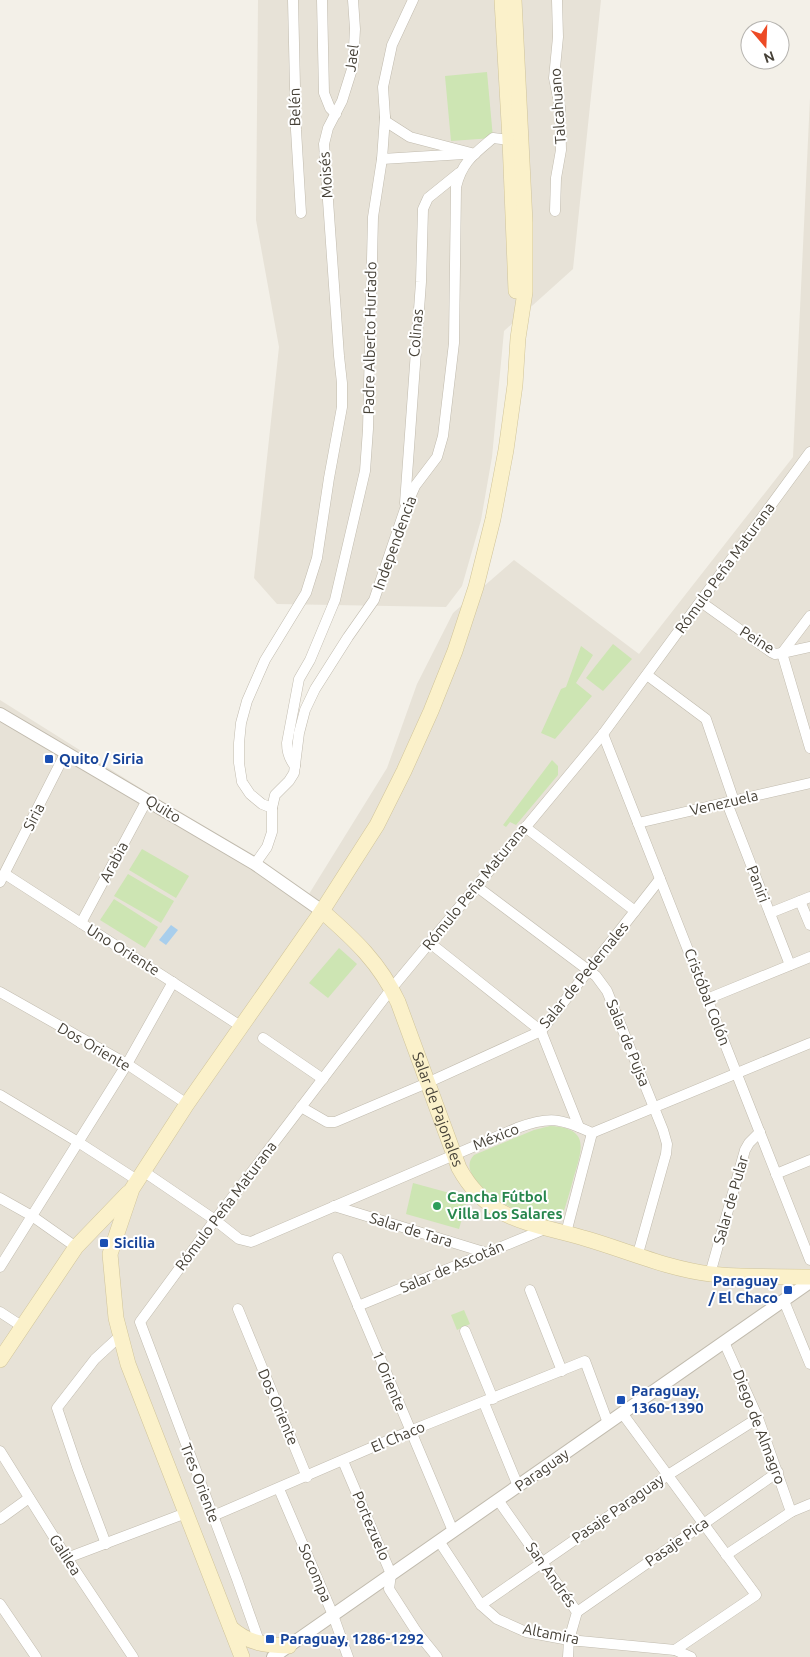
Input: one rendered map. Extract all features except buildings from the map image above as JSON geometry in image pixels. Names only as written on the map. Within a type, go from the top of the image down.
[{"type":"main road","points":[[502,0],[518,338]]},
{"type":"main road","points":[[0,1360],[76,1247],[137,1180],[187,1104],[322,911],[364,846],[394,792],[431,711],[466,620],[484,556],[500,482],[515,385],[518,338],[525,292],[526,249],[514,0]]},
{"type":"main road","name":"Salar de Pajonales","points":[[322,911],[367,953],[392,988],[453,1155],[469,1185],[488,1203],[512,1218],[545,1229],[566,1233],[637,1257],[710,1274],[810,1277]]},
{"type":"main road","points":[[137,1180],[110,1254],[114,1305],[120,1336],[137,1388],[242,1657]]},
{"type":"main road","points":[[231,1628],[243,1638],[260,1644],[289,1646]]},
{"type":"street","name":"Belén","points":[[293,0],[296,130],[301,213]]},
{"type":"street","points":[[322,0],[324,93],[330,108],[336,114]]},
{"type":"street","name":"Jael","points":[[336,114],[353,66],[353,0]]},
{"type":"street","name":"Padre Alberto Hurtado","points":[[295,766],[290,760],[287,743],[299,679],[310,660],[336,600],[365,471],[374,217],[382,159],[385,117],[383,87],[392,45],[413,0]]},
{"type":"street","name":"Talcahuano","points":[[555,211],[556,178],[562,150],[560,108],[554,78],[558,37],[557,0]]},
{"type":"street","name":"Moisés","points":[[272,808],[262,804],[250,794],[242,782],[239,763],[242,723],[247,701],[265,660],[306,593],[317,558],[330,469],[342,407],[342,383],[324,144],[328,128],[336,114]]},
{"type":"street","points":[[385,117],[386,121],[410,137],[475,154]]},
{"type":"street","points":[[459,173],[468,160],[493,138],[510,140]]},
{"type":"street","points":[[382,159],[475,154]]},
{"type":"street","name":"Independencia","points":[[255,864],[267,847],[272,832],[272,808],[275,796],[290,781],[294,773],[304,710],[348,637],[374,600],[405,509],[415,486],[437,457],[443,436],[454,343],[456,187],[459,173]]},
{"type":"street","name":"Colinas","points":[[405,509],[421,282],[423,208],[428,198],[459,173]]},
{"type":"street","name":"Rómulo Peña Maturana","points":[[140,1322],[215,1220],[392,988],[603,734],[810,452]]},
{"type":"street","name":"Peine","points":[[701,602],[771,652],[775,654],[782,653],[810,748]]},
{"type":"street","points":[[782,653],[810,616]]},
{"type":"street","points":[[782,653],[810,647]]},
{"type":"street","name":"Paniri","points":[[647,675],[706,719],[730,802],[790,965]]},
{"type":"street","name":"Quito","points":[[0,714],[255,864],[322,911]]},
{"type":"street","name":"Cristóbal Colón","points":[[603,734],[810,1260]]},
{"type":"street","name":"Siria","points":[[2,878],[66,752]]},
{"type":"street","name":"Venezuela","points":[[638,823],[810,784]]},
{"type":"street","name":"Arabia","points":[[81,923],[147,800]]},
{"type":"street","points":[[525,827],[635,911]]},
{"type":"street","name":"Uno Oriente","points":[[2,878],[81,923],[242,1027]]},
{"type":"street","name":"Salar de Pedernales","points":[[301,1107],[323,1121],[331,1123],[427,1084],[541,1031],[660,879]]},
{"type":"street","name":"Salar de Pujsa","points":[[476,886],[588,970],[600,980],[607,991],[663,1130],[667,1148],[637,1257]]},
{"type":"street","points":[[770,913],[805,899],[810,925]]},
{"type":"street","points":[[430,942],[541,1031],[579,1127]]},
{"type":"street","points":[[707,998],[810,957]]},
{"type":"street","points":[[0,1267],[127,1064],[174,982]]},
{"type":"street","name":"Dos Oriente","points":[[0,992],[127,1064],[187,1104]]},
{"type":"street","points":[[263,1038],[323,1079]]},
{"type":"street","points":[[566,1233],[592,1133],[810,1043]]},
{"type":"street","points":[[0,1095],[137,1180]]},
{"type":"street","name":"México","points":[[137,1180],[215,1220],[239,1239],[251,1242],[532,1122],[553,1120],[579,1127],[592,1133]]},
{"type":"street","name":"Salar de Pular","points":[[710,1274],[745,1150],[760,1132]]},
{"type":"street","points":[[776,1174],[810,1160]]},
{"type":"street","points":[[0,1198],[32,1216],[76,1247]]},
{"type":"street","name":"Salar de Tara","points":[[334,1206],[487,1253]]},
{"type":"street","name":"Salar de Ascotán","points":[[358,1306],[545,1229]]},
{"type":"street","name":"1 Oriente","points":[[338,1258],[453,1531]]},
{"type":"street","name":"Paraguay","points":[[273,1657],[810,1282]]},
{"type":"street","points":[[530,1290],[562,1371]]},
{"type":"street","points":[[784,1301],[810,1364]]},
{"type":"street","name":"Dos Oriente","points":[[238,1309],[307,1476]]},
{"type":"street","points":[[0,1312],[23,1327]]},
{"type":"street","name":"Tres Oriente","points":[[140,1322],[260,1644]]},
{"type":"street","points":[[464,1331],[518,1486]]},
{"type":"street","points":[[106,1544],[57,1408],[95,1359],[120,1336]]},
{"type":"street","name":"Diego de Almagro","points":[[724,1342],[758,1418],[791,1512]]},
{"type":"street","name":"El Chaco","points":[[213,1516],[410,1431],[585,1361],[608,1423]]},
{"type":"street","points":[[622,1413],[756,1595],[675,1650]]},
{"type":"street","name":"Pasaje Paraguay","points":[[481,1605],[668,1475],[758,1418]]},
{"type":"street","name":"Galilea","points":[[0,1451],[67,1558],[133,1657]]},
{"type":"street","name":"Portezuelo","points":[[343,1461],[392,1574],[389,1589],[424,1642],[437,1657]]},
{"type":"street","name":"Pasaje Pica","points":[[577,1612],[778,1472]]},
{"type":"street","name":"Socompa","points":[[279,1489],[333,1615],[348,1657]]},
{"type":"street","points":[[0,1519],[29,1498]]},
{"type":"street","name":"San Andrés","points":[[498,1500],[577,1612],[569,1640],[568,1657]]},
{"type":"street","points":[[726,1555],[791,1512],[810,1504]]},
{"type":"street","points":[[67,1558],[186,1513]]},
{"type":"street","name":"Altamira","points":[[439,1541],[481,1605],[497,1619],[526,1632],[569,1640],[675,1650],[691,1657]]},
{"type":"street","points":[[0,1604],[36,1657]]},
{"type":"shaded area","points":[[258,0],[601,0],[573,269],[504,331],[492,457],[481,520],[462,586],[446,607],[277,604],[254,578],[279,347],[256,220]]},
{"type":"shaded area","points":[[810,98],[810,1657],[0,1657],[0,700],[309,894],[387,768],[417,684],[453,613],[514,560],[639,654],[793,457]]},
{"type":"green space","points":[[487,72],[493,138],[451,141],[445,76]]},
{"type":"green space","points":[[613,644],[632,659],[603,691],[586,678]]},
{"type":"green space","points":[[581,646],[593,655],[576,683],[592,696],[555,739],[541,733],[561,689],[566,687]]},
{"type":"green space","points":[[552,760],[558,766],[558,775],[516,825],[510,822],[506,827],[503,825]]},
{"type":"green space","points":[[142,849],[189,876],[176,898],[129,870]]},
{"type":"green space","points":[[128,874],[174,901],[161,923],[114,896]]},
{"type":"green space","points":[[114,899],[158,927],[145,948],[100,920]]},
{"type":"green space","points":[[339,948],[357,964],[328,998],[309,983]]},
{"type":"green space","points":[[550,1126],[563,1128],[577,1135],[581,1148],[563,1214],[557,1219],[549,1221],[525,1214],[495,1197],[482,1187],[473,1176],[469,1165],[474,1155],[534,1130]]},
{"type":"green space","name":"Cancha Fútbol Villa Los Salares","points":[[413,1183],[468,1198],[459,1229],[406,1214]]},
{"type":"green space","points":[[464,1310],[470,1324],[457,1330],[451,1315]]},
{"type":"water","points":[[171,925],[178,930],[166,945],[159,940]]},
{"type":"place","name":"Quito / Siria","points":[[49,759]]},
{"type":"place","name":"Cancha Fútbol Villa Los Salares","points":[[437,1206]]},
{"type":"place","name":"Sicilia","points":[[104,1243]]},
{"type":"place","name":"Paraguay / El Chaco","points":[[788,1290]]},
{"type":"place","name":"Paraguay, 1360-1390","points":[[621,1400]]},
{"type":"place","name":"Paraguay, 1286-1292","points":[[270,1639]]}]
